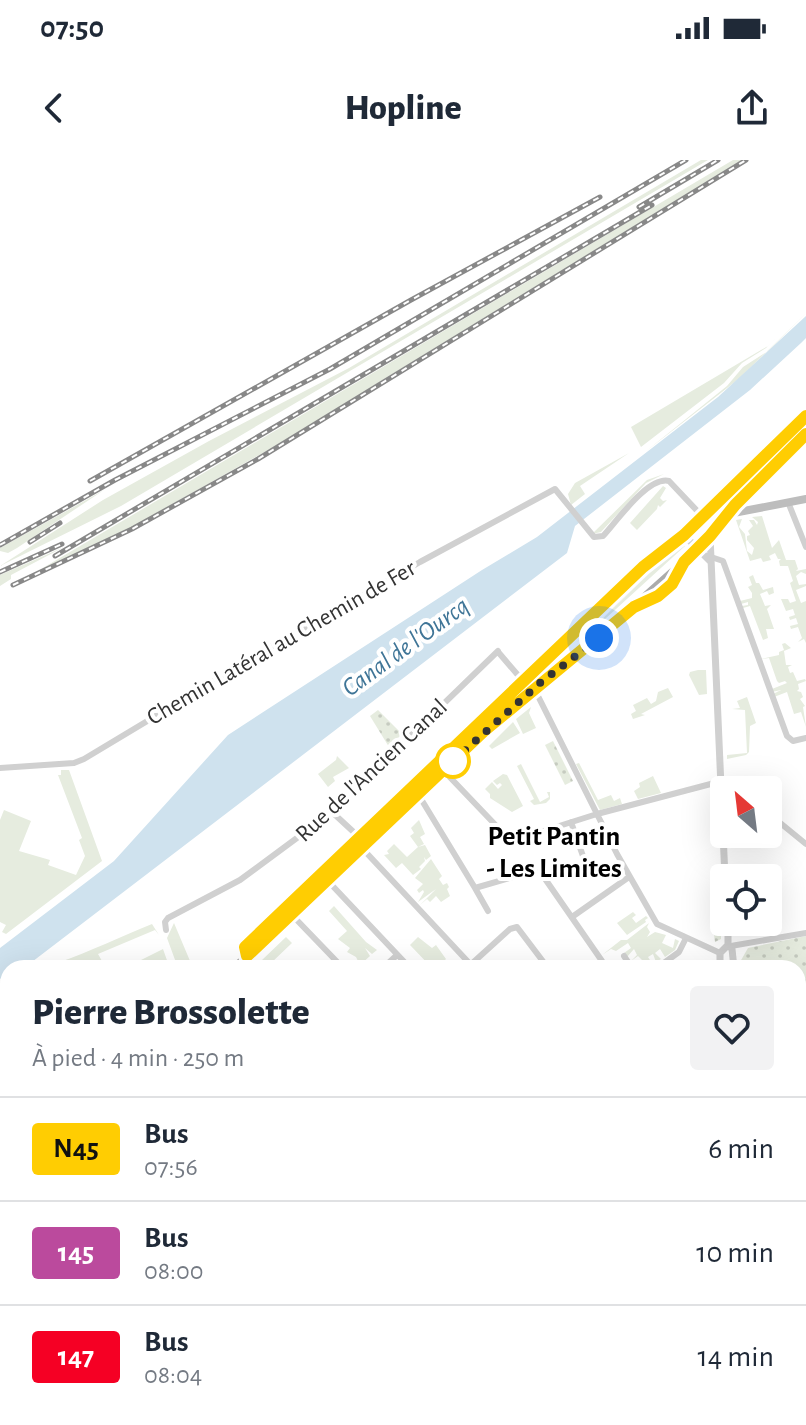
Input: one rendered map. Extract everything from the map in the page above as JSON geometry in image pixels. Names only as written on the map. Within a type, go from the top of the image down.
[{"type":"main road","points":[[484,731],[525,686],[806,416]]},
{"type":"main road","points":[[243,960],[327,880],[360,842],[418,794],[534,688],[599,638],[698,548],[806,434]]},
{"type":"main road","points":[[724,495],[738,508],[806,499]]},
{"type":"street","name":"Chemin Latéral au Chemin de Fer","points":[[0,768],[74,763],[84,759],[289,636],[555,489],[594,537],[603,536],[649,486],[662,480],[669,481],[703,517]]},
{"type":"street","points":[[788,502],[806,547]]},
{"type":"street","points":[[684,535],[711,560],[723,561],[787,736],[793,741],[806,738]]},
{"type":"street","points":[[710,536],[722,776]]},
{"type":"street","name":"Rue de l'Ancien Canal","points":[[166,930],[168,918],[240,880],[332,812],[496,652],[523,681]]},
{"type":"street","points":[[534,688],[629,877],[657,924],[720,953]]},
{"type":"street","points":[[443,770],[509,838],[521,839],[597,814],[710,784]]},
{"type":"street","points":[[418,794],[488,911]]},
{"type":"street","points":[[332,812],[464,960]]},
{"type":"street","points":[[571,822],[584,859]]},
{"type":"street","points":[[782,824],[806,844]]},
{"type":"street","points":[[475,888],[539,872],[601,960]]},
{"type":"street","points":[[572,917],[629,877]]},
{"type":"street","points":[[327,880],[402,960]]},
{"type":"street","points":[[291,914],[335,960]]},
{"type":"street","points":[[476,960],[510,929],[517,927],[542,960]]},
{"type":"street","points":[[720,953],[730,946],[806,933]]},
{"type":"street","points":[[729,936],[733,960]]},
{"type":"street","points":[[668,960],[679,952],[686,938]]},
{"type":"street","points":[[720,953],[720,960]]},
{"type":"street","points":[[392,960],[397,955]]},
{"type":"street","points":[[247,956],[250,960]]},
{"type":"street","points":[[624,956],[627,960]]},
{"type":"shaded area","points":[[701,160],[708,160],[121,506],[0,566],[103,500],[349,368]]},
{"type":"shaded area","points":[[733,160],[742,160],[275,446],[130,528],[31,575]]},
{"type":"shaded area","points":[[768,346],[742,363],[724,383],[641,447],[631,427]]},
{"type":"shaded area","points":[[766,352],[740,378],[645,452],[727,386],[743,367]]},
{"type":"shaded area","points":[[629,453],[580,486],[585,494],[571,505],[568,494],[575,483]]},
{"type":"shaded area","points":[[664,474],[646,483],[601,532],[592,534],[647,480]]},
{"type":"shaded area","points":[[663,486],[666,488],[660,498],[667,500],[660,507],[658,505],[637,530],[630,523]]},
{"type":"shaded area","points":[[104,490],[17,548],[8,553],[0,551],[0,548]]},
{"type":"shaded area","points":[[762,516],[772,548],[779,540],[786,560],[795,560],[796,571],[806,569],[806,574],[801,572],[796,576],[799,585],[806,586],[796,590],[801,603],[806,601],[806,643],[804,639],[798,642],[802,638],[798,627],[791,629],[790,626],[798,624],[796,618],[790,620],[789,617],[795,615],[793,609],[786,611],[781,599],[788,599],[790,603],[796,601],[788,566],[780,566],[781,559],[775,553],[769,556],[771,560],[763,562],[761,558],[750,561],[736,520],[742,519],[739,527],[745,534],[747,551],[752,555],[754,548],[747,540],[750,535],[748,531],[753,526],[749,520],[754,520],[757,525],[758,522],[752,517]]},
{"type":"shaded area","points":[[681,542],[685,546],[592,629]]},
{"type":"shaded area","points":[[64,547],[11,575],[11,579],[0,586],[0,575]]},
{"type":"shaded area","points":[[753,575],[763,590],[773,587],[774,593],[769,595],[767,591],[760,594],[765,606],[771,605],[767,609],[774,629],[766,629],[768,638],[763,640],[750,606],[742,606],[748,605],[748,602],[741,604],[740,601],[752,598],[748,587],[752,585],[749,577]]},
{"type":"shaded area","points":[[785,643],[791,648],[784,651],[786,665],[792,665],[788,667],[790,673],[793,672],[797,681],[806,681],[798,684],[797,691],[803,697],[800,699],[805,706],[806,727],[801,712],[794,714],[787,692],[774,697],[773,694],[781,690],[772,692],[772,689],[787,683],[777,681],[769,658],[761,659],[779,655]]},
{"type":"shaded area","points":[[706,670],[707,694],[699,695],[689,675]]},
{"type":"shaded area","points":[[668,688],[673,697],[633,719],[631,714],[636,711],[633,705],[647,698],[651,704],[656,701],[658,692]]},
{"type":"shaded area","points":[[747,697],[756,723],[750,726],[749,752],[746,755],[727,759],[727,755],[747,753],[745,710],[732,709],[740,708],[737,701]]},
{"type":"shaded area","points":[[531,707],[529,713],[536,728],[523,734],[516,719]]},
{"type":"shaded area","points":[[378,710],[402,734],[389,747],[370,716]]},
{"type":"shaded area","points":[[513,722],[520,733],[492,749],[489,746]]},
{"type":"shaded area","points":[[553,741],[573,781],[565,785],[545,745]]},
{"type":"shaded area","points":[[337,756],[349,768],[333,777],[335,781],[328,787],[318,774]]},
{"type":"shaded area","points":[[579,763],[598,800],[611,795],[614,801],[620,798],[622,804],[600,810],[576,764]]},
{"type":"shaded area","points":[[521,764],[540,802],[549,797],[547,792],[550,792],[550,799],[546,803],[534,805],[530,801],[534,799],[517,766]]},
{"type":"shaded area","points":[[61,770],[69,770],[102,861],[6,934],[2,932],[6,925],[0,922],[0,820],[4,810],[31,821],[19,851],[50,860],[48,865],[76,875],[85,856],[79,840],[82,838],[58,775],[61,775]]},
{"type":"shaded area","points":[[503,774],[507,775],[523,806],[512,812],[490,798],[485,789],[492,782],[498,789],[502,785],[493,781]]},
{"type":"shaded area","points":[[653,776],[661,793],[638,799],[634,791],[640,787],[639,783]]},
{"type":"shaded area","points":[[419,820],[425,834],[420,837],[424,844],[418,847],[410,836],[414,833],[411,828]]},
{"type":"shaded area","points":[[394,844],[407,857],[425,845],[431,856],[426,860],[424,857],[425,861],[419,867],[421,869],[413,875],[402,863],[396,868],[384,855],[389,854],[387,851]]},
{"type":"shaded area","points":[[431,859],[442,876],[439,879],[443,885],[447,883],[450,896],[441,902],[436,896],[420,905],[436,889],[418,902],[424,892],[417,890],[423,884],[415,878]]},
{"type":"shaded area","points":[[334,906],[377,950],[372,954],[365,948],[370,956],[366,960],[358,960],[347,952],[350,948],[338,939],[347,931],[329,911]]},
{"type":"shaded area","points":[[633,912],[636,915],[632,918],[636,923],[646,916],[648,918],[627,935],[617,923]]},
{"type":"shaded area","points":[[174,923],[190,960],[175,960],[167,938]]},
{"type":"shaded area","points":[[649,923],[647,937],[655,932],[666,935],[662,943],[673,948],[675,939],[679,941],[675,950],[665,957],[660,949],[655,953],[659,960],[655,960],[653,954],[648,957],[650,960],[642,960],[638,956],[632,960],[637,955],[634,949],[627,957],[624,953],[631,948],[628,943],[602,955],[621,940],[627,940]]},
{"type":"shaded area","points":[[152,924],[159,935],[155,930],[98,954],[101,960],[65,960]]},
{"type":"shaded area","points":[[806,936],[806,960],[741,960],[748,948]]},
{"type":"shaded area","points":[[286,937],[292,943],[274,960],[262,960]]},
{"type":"shaded area","points":[[418,937],[432,948],[436,945],[446,959],[424,960],[410,945]]},
{"type":"shaded area","points":[[163,949],[167,960],[141,960]]},
{"type":"water","name":"Canal de l'Ourcq","points":[[806,316],[806,338],[801,343],[750,390],[575,526],[567,553],[34,960],[0,960],[0,948],[114,861],[228,735],[537,537],[718,397]]},
{"type":"railway","points":[[0,545],[115,480],[330,369],[686,160]]},
{"type":"railway","points":[[639,207],[718,160]]},
{"type":"railway","points":[[13,585],[132,529],[258,459],[746,160]]},
{"type":"railway","points":[[90,481],[600,197]]},
{"type":"railway","points":[[55,556],[652,205]]},
{"type":"railway","points":[[30,542],[60,523]]},
{"type":"railway","points":[[0,572],[62,544]]},
{"type":"bus line","name":"N45","points":[[806,416],[684,535],[643,567],[304,889],[245,947],[247,956],[484,731],[634,607],[658,596],[672,584],[684,562],[760,478],[806,434]]},
{"type":"district","name":"Petit Pantin - Les Limites","points":[[554,851]]},
{"type":"route","points":[[453,761],[443,770],[540,683],[599,638]]}]
